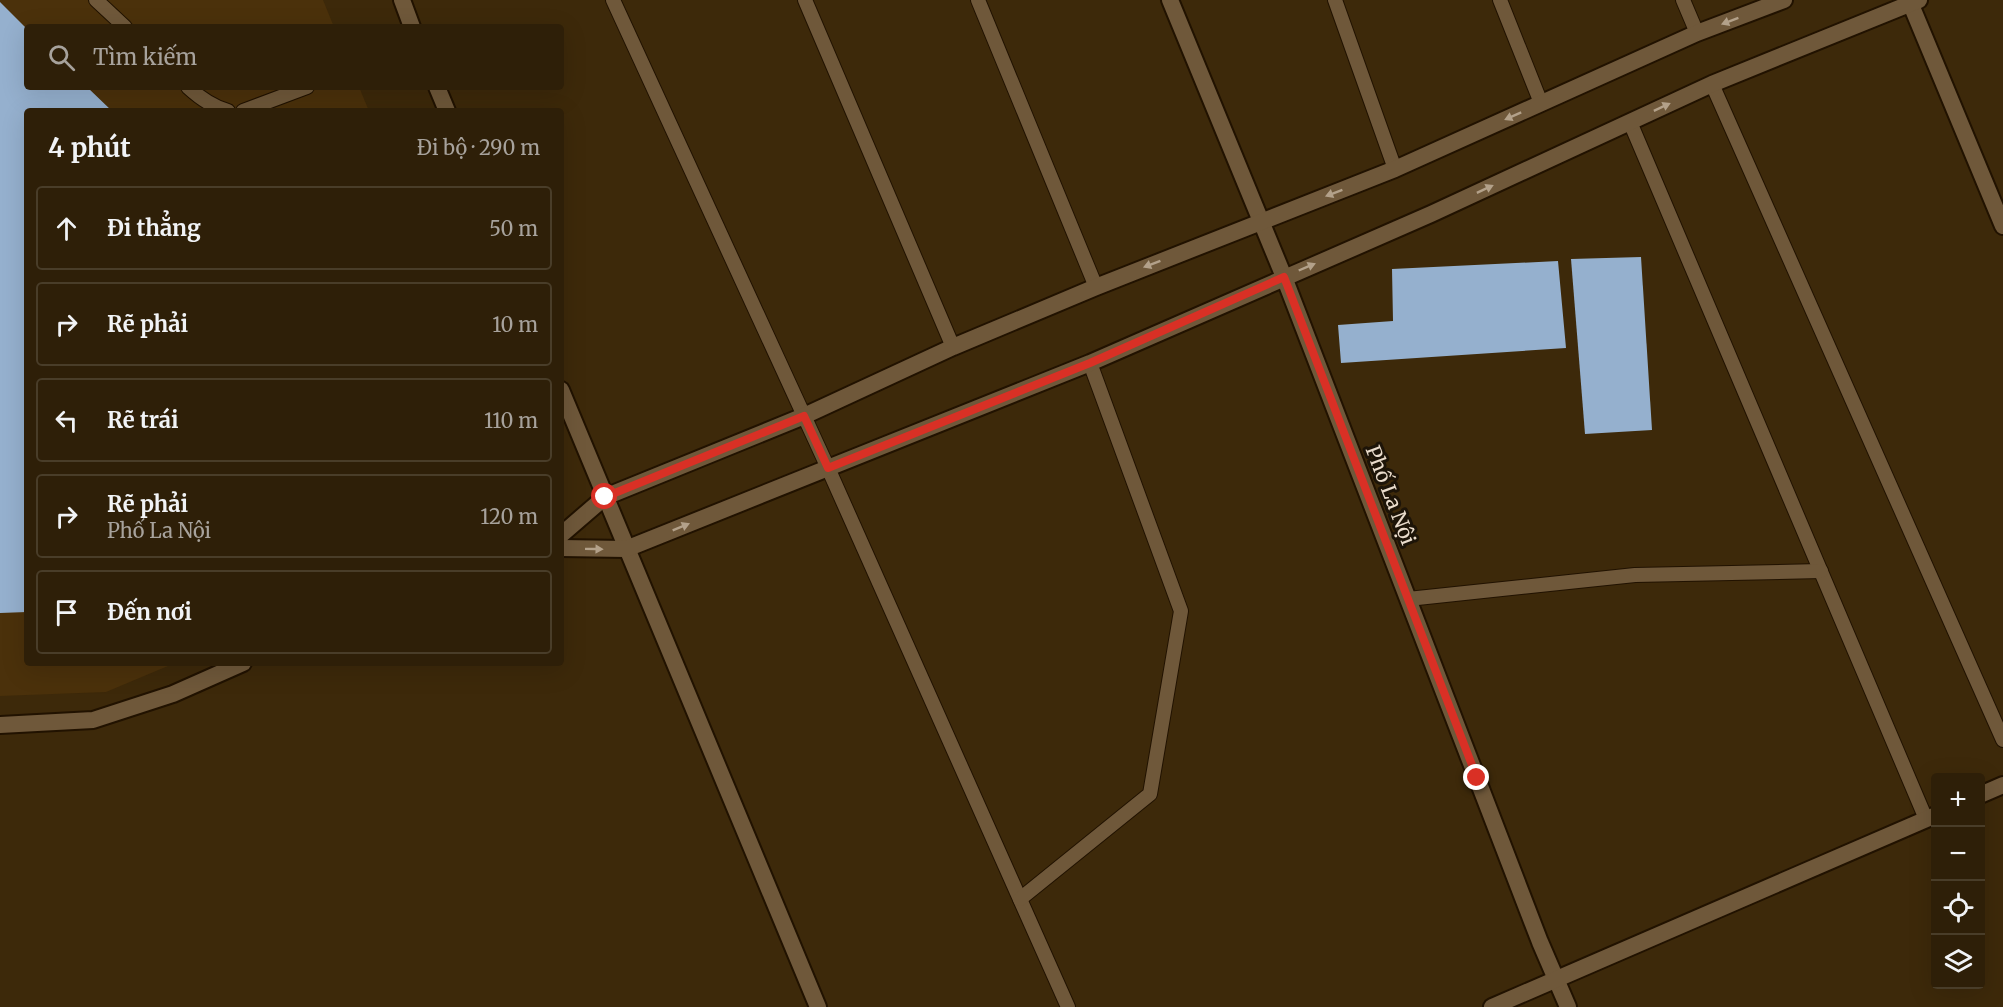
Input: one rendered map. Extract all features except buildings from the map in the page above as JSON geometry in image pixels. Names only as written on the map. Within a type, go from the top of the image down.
[{"type":"street","points":[[402,0],[411,24]]},
{"type":"street","name":"Phố La Nội","points":[[1170,0],[1284,277],[1568,1007]]},
{"type":"street","points":[[564,532],[605,497],[804,416],[953,347],[1096,286],[1395,169],[1697,33],[1784,0]]},
{"type":"street","points":[[564,548],[626,549],[1090,363],[1431,214],[1713,84],[1913,1],[2003,226]]},
{"type":"street","points":[[438,90],[446,108]]},
{"type":"street","points":[[564,397],[818,1007]]},
{"type":"street","points":[[0,725],[93,720],[172,694],[236,666]]},
{"type":"street","points":[[1985,793],[2003,785]]},
{"type":"street","points":[[1492,1007],[1931,817]]},
{"type":"lane","points":[[96,0],[122,24]]},
{"type":"lane","points":[[613,0],[828,468],[1068,1007]]},
{"type":"lane","points":[[805,0],[953,347]]},
{"type":"lane","points":[[978,0],[1096,286]]},
{"type":"lane","points":[[1335,0],[1395,169]]},
{"type":"lane","points":[[1500,0],[1541,103]]},
{"type":"lane","points":[[1683,0],[1697,33]]},
{"type":"lane","points":[[1713,84],[2003,740]]},
{"type":"lane","points":[[191,90],[218,108]]},
{"type":"lane","points":[[251,108],[299,90]]},
{"type":"lane","points":[[1630,122],[1821,571],[1931,817]]},
{"type":"lane","points":[[1020,899],[1150,794],[1181,610],[1090,363]]},
{"type":"lane","points":[[1408,599],[1635,575],[1821,571]]},
{"type":"shaded area","points":[[0,0],[323,0],[333,24],[24,24],[24,90],[360,90],[368,108],[24,108],[24,666],[168,666],[106,692],[0,696]]},
{"type":"route","points":[[605,497],[804,416],[828,468],[1090,363],[1284,277],[1477,778]]}]
